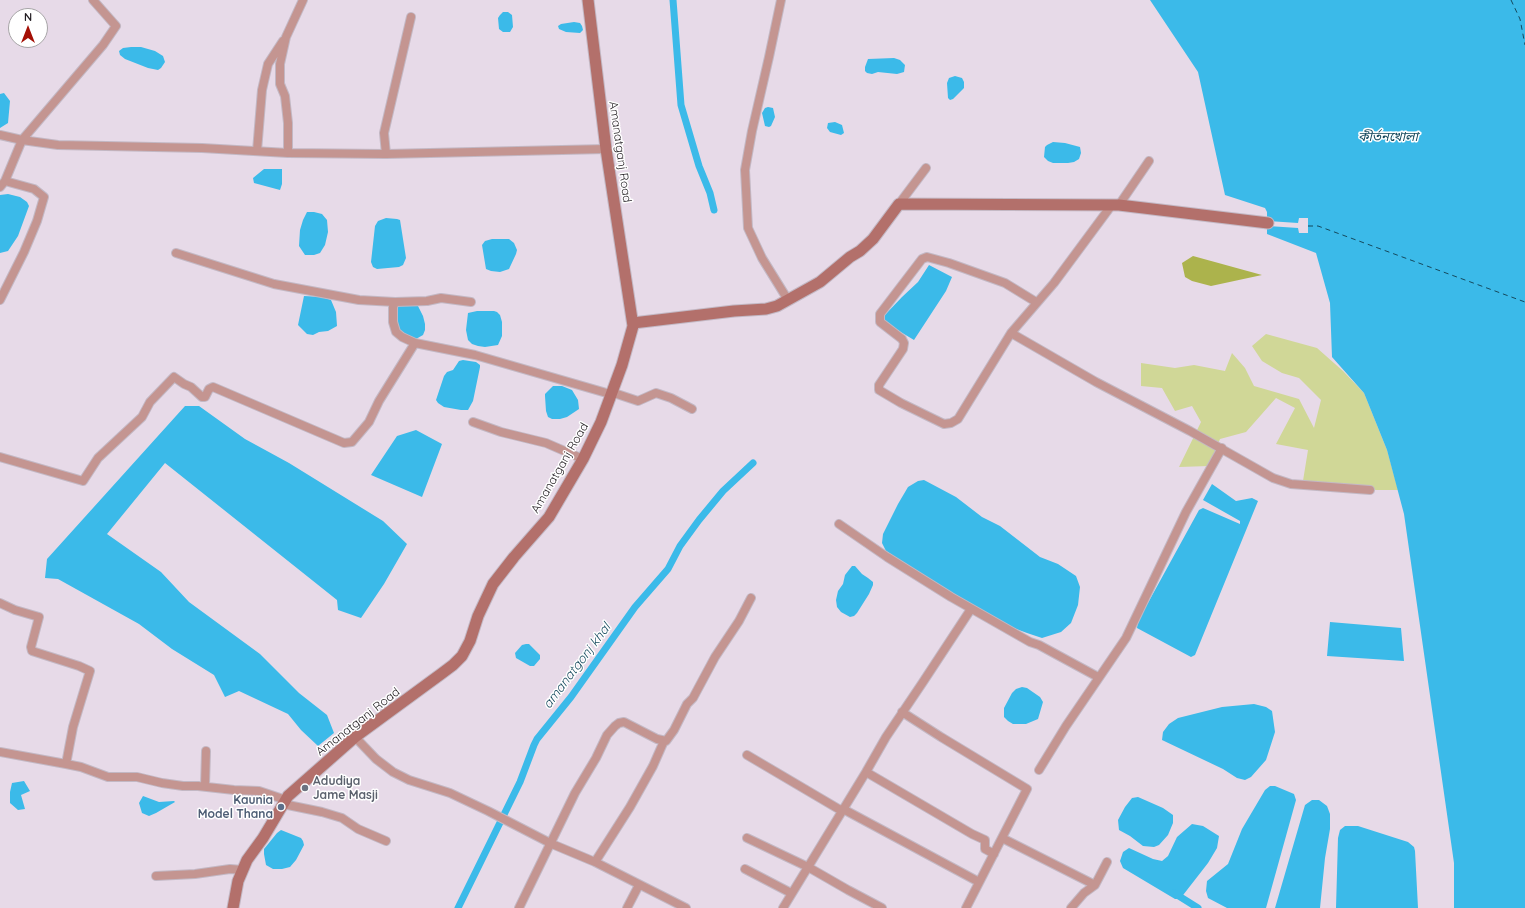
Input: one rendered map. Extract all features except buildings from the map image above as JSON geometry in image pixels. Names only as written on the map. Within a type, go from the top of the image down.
[{"type":"main road","name":"Amanatganj Road","points":[[234,908],[238,881],[247,860],[263,838],[288,796],[356,737],[453,665],[462,656],[470,641],[478,616],[493,584],[514,557],[549,517],[583,459],[601,422],[622,365],[633,323],[606,149],[588,0]]},
{"type":"main road","points":[[633,323],[734,311],[766,309],[777,306],[820,282],[850,257],[860,251],[873,239],[899,204],[1115,206],[1268,223]]},
{"type":"street","points":[[0,300],[24,252],[37,221],[44,197],[34,189],[2,184],[22,140],[103,45],[116,26],[93,0]]},
{"type":"street","points":[[257,151],[262,90],[268,64],[286,37],[304,0]]},
{"type":"street","points":[[781,0],[752,131],[745,170],[748,228],[762,258],[788,300]]},
{"type":"street","points":[[386,154],[384,133],[411,17]]},
{"type":"street","points":[[286,37],[280,64],[280,84],[285,96],[288,123],[288,153]]},
{"type":"street","points":[[0,134],[22,140],[58,144],[288,153],[386,154],[606,149]]},
{"type":"street","points":[[1036,302],[998,280],[949,262],[927,257],[922,259],[880,314],[880,322],[902,339],[904,343],[903,348],[879,385],[879,390],[901,403],[944,424],[951,424],[958,419],[1011,332],[1054,283],[1149,161]]},
{"type":"street","points":[[899,204],[926,168]]},
{"type":"street","points":[[176,253],[274,284],[359,300],[395,302],[427,301],[440,298],[471,302]]},
{"type":"street","points":[[395,302],[393,307],[393,322],[396,332],[402,337],[415,343],[475,355],[638,401],[656,393],[671,398],[692,409]]},
{"type":"street","points":[[1011,332],[1096,382],[1222,448],[1274,478],[1291,484],[1370,490]]},
{"type":"street","points":[[0,457],[83,481],[98,458],[142,417],[150,402],[174,377],[184,384],[192,387],[202,397],[205,397],[209,389],[213,386],[344,443],[352,442],[369,422],[379,401],[415,343]]},
{"type":"street","points":[[473,422],[501,432],[546,443],[583,459]]},
{"type":"street","points":[[1039,770],[1098,677],[1126,638],[1186,512],[1222,448]]},
{"type":"street","points":[[839,524],[887,557],[971,609],[1030,642],[1039,645],[1098,677]]},
{"type":"street","points":[[595,862],[630,808],[664,741],[666,741],[674,730],[687,704],[693,698],[715,657],[739,622],[751,598]]},
{"type":"street","points":[[0,603],[15,610],[39,617],[31,647],[32,651],[80,666],[90,671],[73,727],[66,764]]},
{"type":"street","points":[[783,908],[866,772],[886,736],[971,609]]},
{"type":"street","points":[[902,712],[1027,789],[966,908]]},
{"type":"street","points":[[519,908],[552,844],[575,793],[596,758],[607,735],[615,726],[624,722],[664,741]]},
{"type":"street","points":[[356,737],[376,760],[393,772],[422,785],[450,793],[521,827],[552,844],[595,862],[686,908]]},
{"type":"street","points":[[205,786],[206,751]]},
{"type":"street","points":[[0,752],[80,767],[108,776],[137,777],[176,785],[259,791],[284,802],[342,818],[358,829],[386,841]]},
{"type":"street","points":[[747,755],[843,810],[979,882]]},
{"type":"street","points":[[866,772],[972,834],[985,840],[984,849],[994,854]]},
{"type":"street","points":[[747,838],[808,867],[882,908]]},
{"type":"street","points":[[1002,838],[1095,885]]},
{"type":"street","points":[[1071,908],[1084,893],[1095,885],[1107,862]]},
{"type":"street","points":[[156,876],[208,873],[230,869],[243,870]]},
{"type":"street","points":[[745,869],[791,893]]},
{"type":"street","points":[[627,908],[639,885]]},
{"type":"green space","points":[[1193,256],[1262,275],[1211,286],[1192,281],[1185,277],[1182,263]]},
{"type":"green space","points":[[1266,334],[1317,348],[1343,371],[1364,393],[1387,450],[1398,490],[1302,487],[1308,450],[1276,444],[1295,408],[1276,398],[1246,432],[1220,439],[1209,466],[1179,467],[1201,422],[1192,406],[1175,411],[1162,388],[1141,386],[1141,363],[1175,368],[1194,365],[1225,371],[1232,353],[1245,368],[1254,386],[1299,399],[1314,428],[1321,400],[1299,378],[1282,373],[1262,361],[1252,346]]},
{"type":"water","name":"কীর্তনখোলা","points":[[1150,0],[1525,0],[1525,908],[1454,908],[1454,863],[1404,514],[1387,450],[1364,393],[1332,357],[1330,303],[1316,253],[1267,234],[1267,212],[1265,208],[1225,195],[1198,72]]},
{"type":"water","points":[[503,12],[508,12],[512,15],[513,27],[510,32],[503,32],[499,29],[498,18]]},
{"type":"water","points":[[574,22],[580,23],[582,26],[583,30],[580,33],[566,32],[559,29],[558,26],[561,24]]},
{"type":"water","points":[[141,47],[155,51],[163,56],[165,62],[158,70],[148,68],[125,59],[120,55],[119,51],[123,48]]},
{"type":"water","points":[[894,58],[900,60],[905,65],[904,72],[897,74],[878,72],[872,74],[865,71],[868,59]]},
{"type":"water","points":[[955,76],[962,78],[964,88],[950,100],[948,98],[947,83],[949,78]]},
{"type":"water","points":[[4,93],[10,101],[8,123],[0,128],[0,94]]},
{"type":"water","points":[[765,108],[773,108],[775,117],[771,126],[769,127],[765,126],[762,113]]},
{"type":"water","points":[[835,122],[842,125],[844,133],[841,135],[830,132],[827,128],[828,123]]},
{"type":"water","points":[[1053,142],[1065,143],[1080,147],[1081,153],[1079,159],[1068,163],[1053,163],[1048,161],[1044,157],[1045,147]]},
{"type":"water","points":[[264,169],[282,169],[282,184],[280,190],[254,183],[253,178]]},
{"type":"water","points":[[8,194],[20,197],[27,202],[29,206],[18,236],[8,251],[0,253],[0,195]]},
{"type":"water","points":[[307,212],[322,214],[327,220],[328,232],[325,245],[320,253],[314,255],[305,255],[299,246],[300,230]]},
{"type":"water","points":[[386,218],[400,220],[406,258],[403,265],[399,267],[377,269],[373,267],[371,262],[375,226],[378,221]]},
{"type":"water","points":[[492,239],[509,239],[514,243],[517,250],[509,269],[500,272],[486,269],[482,245],[485,241]]},
{"type":"water","points":[[929,265],[952,277],[946,291],[914,340],[884,322],[883,317],[918,282]]},
{"type":"water","points":[[304,296],[322,297],[331,300],[336,312],[337,326],[328,331],[319,332],[313,335],[307,334],[298,325]]},
{"type":"water","points":[[401,305],[418,306],[425,324],[423,335],[416,339],[403,337],[396,324],[396,307]]},
{"type":"water","points":[[477,311],[494,311],[500,315],[502,322],[502,336],[498,345],[485,347],[478,346],[472,344],[468,340],[466,330],[468,313]]},
{"type":"water","points":[[463,360],[476,362],[480,365],[473,401],[468,410],[444,407],[436,400],[444,376],[447,372],[453,370],[459,361]]},
{"type":"water","points":[[553,386],[562,386],[572,390],[578,400],[579,409],[567,417],[560,419],[552,419],[548,417],[546,411],[545,394]]},
{"type":"water","points":[[185,406],[199,406],[245,439],[289,463],[383,521],[407,544],[384,584],[361,618],[338,610],[337,600],[165,463],[107,534],[161,572],[189,602],[260,654],[299,693],[327,715],[334,733],[318,746],[301,730],[288,714],[239,691],[225,697],[214,675],[172,649],[139,624],[58,579],[45,578],[47,559]]},
{"type":"water","points":[[416,430],[442,444],[422,497],[371,475],[397,436]]},
{"type":"water","points":[[924,480],[956,497],[982,517],[1000,526],[1040,557],[1058,564],[1076,576],[1080,587],[1078,605],[1071,623],[1061,632],[1042,638],[1011,627],[920,574],[886,551],[882,543],[883,534],[898,504],[908,487],[918,481]]},
{"type":"water","points":[[1212,484],[1236,501],[1252,498],[1258,501],[1195,655],[1191,657],[1137,628],[1138,621],[1199,510],[1203,508],[1240,524],[1240,521],[1203,500]]},
{"type":"water","points":[[852,566],[855,566],[862,574],[873,582],[873,585],[857,613],[850,617],[841,612],[837,607],[836,600],[845,575]]},
{"type":"water","points":[[1330,622],[1401,628],[1404,661],[1327,656]]},
{"type":"water","points":[[529,644],[540,655],[540,659],[534,666],[530,666],[516,658],[515,653],[522,645]]},
{"type":"water","points":[[1022,687],[1027,688],[1040,697],[1043,702],[1038,719],[1026,724],[1013,724],[1004,717],[1004,708],[1012,693],[1016,689]]},
{"type":"water","points":[[1254,704],[1266,707],[1272,711],[1275,732],[1266,760],[1251,777],[1245,780],[1237,778],[1223,769],[1162,740],[1163,732],[1169,724],[1178,718],[1222,707]]},
{"type":"water","points":[[24,781],[30,791],[21,795],[25,809],[18,810],[10,803],[10,792],[12,783]]},
{"type":"water","points":[[1270,786],[1275,786],[1294,794],[1296,800],[1266,908],[1227,908],[1208,898],[1206,891],[1207,881],[1228,864],[1242,829],[1265,790]]},
{"type":"water","points":[[143,796],[159,802],[175,802],[149,816],[142,813],[139,803]]},
{"type":"water","points":[[1138,797],[1163,808],[1173,815],[1173,823],[1168,835],[1159,845],[1154,847],[1143,846],[1119,830],[1118,820],[1125,807],[1132,798]]},
{"type":"water","points":[[1312,800],[1319,800],[1327,806],[1330,814],[1330,829],[1325,858],[1320,908],[1275,908],[1305,805]]},
{"type":"water","points":[[1192,824],[1203,826],[1219,836],[1217,848],[1208,863],[1180,899],[1175,899],[1123,868],[1120,861],[1123,852],[1129,848],[1153,859],[1162,861],[1168,856],[1177,837]]},
{"type":"water","points":[[1345,826],[1358,826],[1408,842],[1414,847],[1418,908],[1336,908],[1338,838],[1340,830]]},
{"type":"water","points":[[281,830],[301,838],[304,845],[296,860],[290,867],[273,869],[266,865],[264,849]]},
{"type":"pier","points":[[1299,218],[1308,218],[1308,233],[1299,233],[1298,228],[1268,226],[1268,221],[1298,223]]},
{"type":"waterway","points":[[673,0],[681,105],[699,166],[710,193],[714,210]]},
{"type":"waterway","name":"amanatgonj khal","points":[[458,908],[520,782],[537,739],[571,697],[635,607],[668,569],[680,546],[699,520],[723,491],[753,463]]},
{"type":"waterway","points":[[1174,893],[1198,908]]},
{"type":"ferry route","points":[[1511,0],[1520,19],[1525,45]]},
{"type":"ferry route","points":[[1308,226],[1318,226],[1525,302]]},
{"type":"place","name":"Adudiya Jame Masji","points":[[305,788]]},
{"type":"place","name":"Kaunia Model Thana","points":[[281,807]]}]
